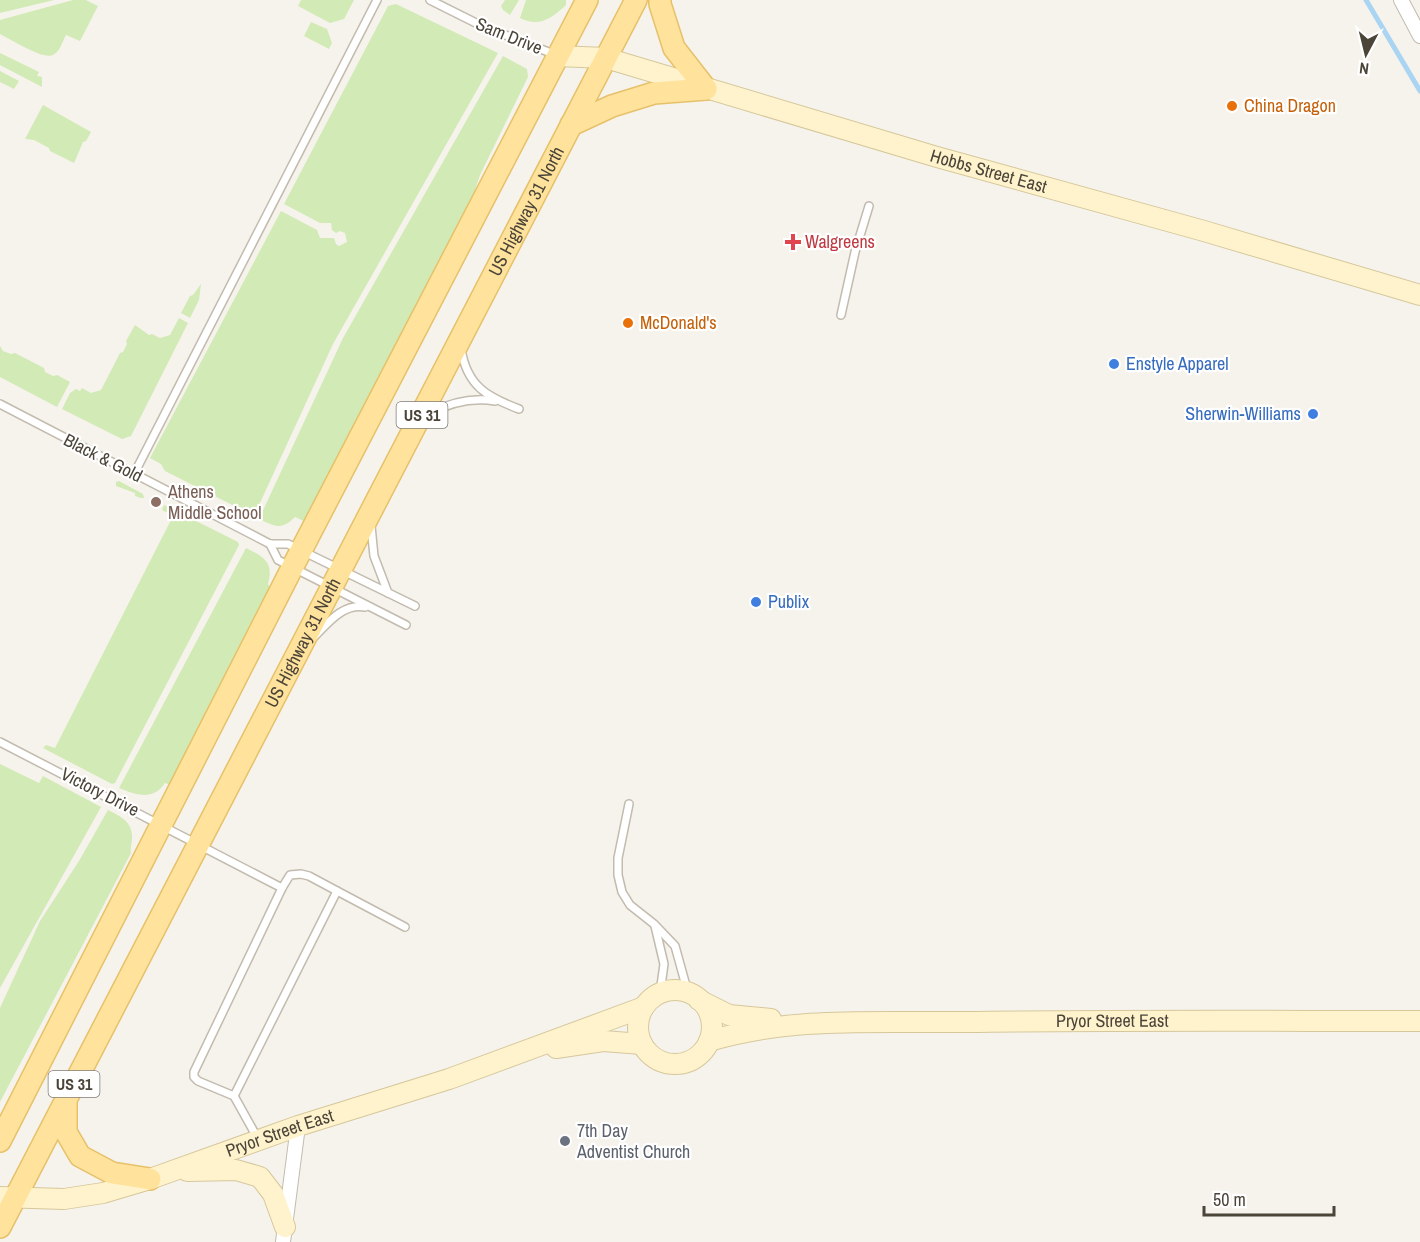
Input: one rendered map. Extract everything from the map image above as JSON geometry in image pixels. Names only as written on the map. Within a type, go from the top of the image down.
[{"type":"main road","name":"US 31","points":[[0,1141],[296,559],[588,0]]},
{"type":"main road","name":"US 31","points":[[606,58],[636,0]]},
{"type":"main road","points":[[660,0],[674,48],[706,89]]},
{"type":"main road","name":"US Highway 31 North","points":[[0,1227],[8,1197],[66,1099],[606,58]]},
{"type":"main road","points":[[571,125],[612,106],[654,93],[706,89]]},
{"type":"main road","points":[[66,1099],[66,1132],[80,1156],[112,1173],[150,1179]]},
{"type":"street","points":[[1401,0],[1420,36]]},
{"type":"street","name":"Hobbs Street East","points":[[557,56],[606,58],[953,162],[1204,231],[1420,296]]},
{"type":"street","points":[[674,990],[693,996],[706,1008],[711,1018],[709,1041],[704,1050],[687,1062],[676,1064],[657,1059],[642,1044],[638,1025],[644,1007],[660,993],[674,990]]},
{"type":"street","name":"Pryor Street East","points":[[693,996],[729,1015],[806,1024]]},
{"type":"street","name":"Pryor Street East","points":[[8,1197],[64,1199],[102,1193],[150,1179],[298,1126],[449,1079],[644,1007]]},
{"type":"street","name":"Pryor Street East","points":[[709,1041],[754,1029],[806,1024],[1420,1021]]},
{"type":"street","name":"Pryor Street East","points":[[538,1048],[559,1048],[603,1041],[642,1044]]},
{"type":"street","points":[[284,1235],[298,1126]]},
{"type":"street","points":[[172,1171],[236,1170],[260,1177],[273,1194],[284,1235]]},
{"type":"lane","points":[[134,474],[377,0]]},
{"type":"lane","name":"Sam Drive","points":[[430,0],[480,25],[557,56]]},
{"type":"lane","points":[[841,315],[855,252],[869,206]]},
{"type":"lane","points":[[460,340],[464,361],[472,379],[486,394],[519,409]]},
{"type":"lane","points":[[420,419],[439,408],[459,401],[480,399],[503,403]]},
{"type":"lane","name":"Black & Gold","points":[[0,404],[270,544],[288,544],[296,559],[337,579]]},
{"type":"lane","points":[[371,513],[370,535],[374,556],[388,593]]},
{"type":"lane","name":"Black & Gold","points":[[270,544],[278,560],[296,559],[337,579]]},
{"type":"lane","points":[[337,579],[388,593],[415,606]]},
{"type":"lane","points":[[337,579],[371,608],[406,625]]},
{"type":"lane","points":[[298,653],[345,609],[358,606],[371,608]]},
{"type":"lane","name":"Victory Drive","points":[[0,742],[282,888]]},
{"type":"lane","points":[[629,804],[618,858],[618,875],[622,892],[630,905],[654,924],[675,946],[693,996]]},
{"type":"lane","points":[[259,1140],[234,1096],[198,1081],[194,1077],[290,875],[302,874],[405,927]]},
{"type":"lane","points":[[234,1096],[337,891]]},
{"type":"lane","points":[[654,924],[664,964],[660,993]]},
{"type":"green space","points":[[0,0],[54,0],[0,13]]},
{"type":"green space","points":[[73,0],[86,0],[98,6],[80,41],[66,35],[53,55],[34,52],[0,34],[0,20]]},
{"type":"green space","points":[[301,0],[354,0],[344,19],[330,23],[298,6]]},
{"type":"green space","points":[[505,0],[519,0],[510,15],[501,6]]},
{"type":"green space","points":[[526,0],[566,0],[566,5],[545,20],[533,22],[520,18]]},
{"type":"green space","points":[[396,4],[498,53],[333,344],[254,516],[165,471],[161,464],[150,458],[281,211],[317,230],[320,238],[334,238],[339,246],[347,242],[345,233],[340,231],[336,233],[332,230],[331,223],[320,223],[284,204],[388,6]]},
{"type":"green space","points":[[311,22],[327,29],[332,43],[329,49],[304,36]]},
{"type":"green space","points":[[0,53],[39,72],[37,76],[42,77],[42,87],[0,65]]},
{"type":"green space","points":[[503,56],[527,69],[528,77],[480,175],[469,208],[308,523],[295,517],[286,524],[277,526],[259,519],[343,338]]},
{"type":"green space","points":[[0,71],[19,81],[14,89],[0,82]]},
{"type":"green space","points":[[43,105],[91,132],[83,142],[74,163],[34,140],[25,139]]},
{"type":"green space","points":[[201,284],[199,300],[190,318],[181,313],[190,296]]},
{"type":"green space","points":[[179,318],[188,323],[131,436],[122,439],[62,409],[70,393],[76,389],[80,391],[82,388],[91,393],[101,390],[120,353],[123,352],[135,325],[149,335],[160,338],[170,335]]},
{"type":"green space","points":[[0,346],[3,351],[15,353],[44,368],[45,372],[70,382],[57,407],[0,377]]},
{"type":"green space","points":[[119,481],[143,494],[144,498],[116,486],[116,482]]},
{"type":"green space","points":[[164,505],[238,542],[239,545],[115,783],[112,784],[43,748],[46,745],[55,748],[173,516],[162,510]]},
{"type":"green space","points":[[246,548],[266,561],[270,570],[268,584],[272,590],[171,785],[165,783],[155,792],[144,795],[119,788]]},
{"type":"green space","points":[[0,764],[39,783],[43,776],[101,807],[0,988]]},
{"type":"green space","points":[[108,810],[128,824],[132,832],[131,853],[0,1102],[0,1008],[40,921],[79,861]]},
{"type":"waterway","points":[[1366,0],[1420,91]]},
{"type":"place","name":"China Dragon","points":[[1232,106]]},
{"type":"place","name":"Walgreens","points":[[793,242]]},
{"type":"place","name":"McDonald's","points":[[628,323]]},
{"type":"place","name":"Enstyle Apparel","points":[[1114,364]]},
{"type":"place","name":"Sherwin-Williams","points":[[1313,414]]},
{"type":"place","name":"Athens Middle School","points":[[156,502]]},
{"type":"place","name":"Publix","points":[[756,602]]},
{"type":"place","name":"7th Day Adventist Church","points":[[565,1141]]}]
